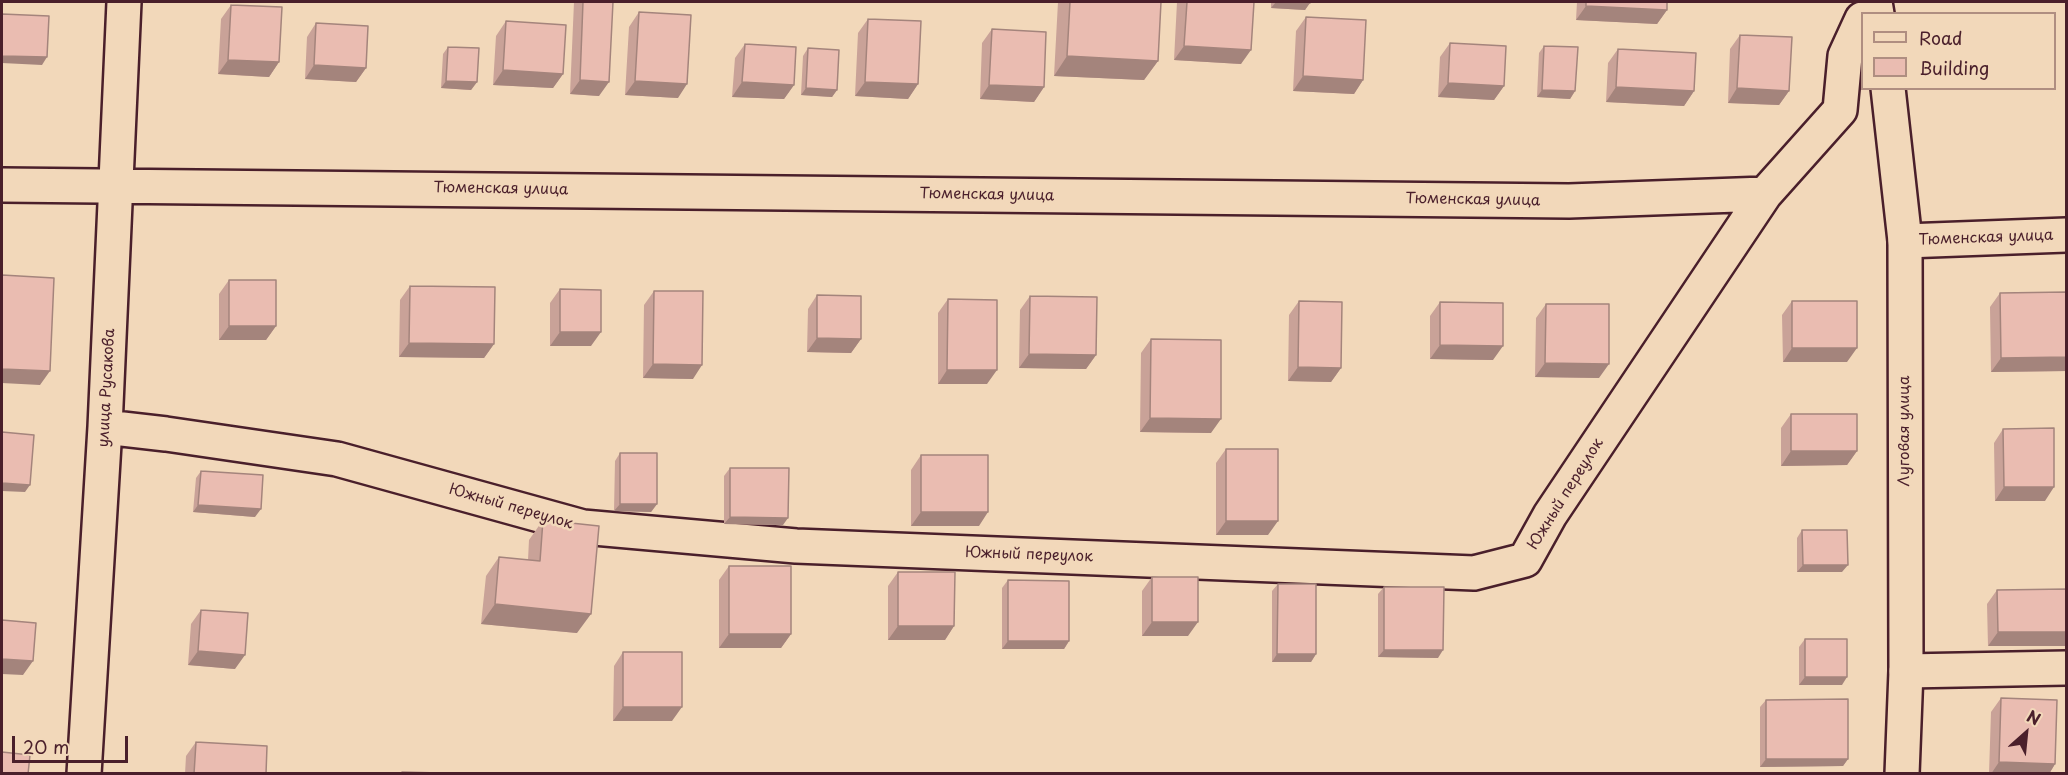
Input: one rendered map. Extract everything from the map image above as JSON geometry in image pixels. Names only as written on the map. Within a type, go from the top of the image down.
[{"type":"street","name":"улица Русакова","points":[[84,774],[105,427],[124,2]]},
{"type":"street","points":[[1765,194],[1840,110],[1845,56],[1861,23]]},
{"type":"street","name":"Луговая улица","points":[[1888,90],[1905,241],[1906,671],[1902,774]]},
{"type":"street","name":"Тюменская улица","points":[[2,185],[1569,201],[1765,194]]},
{"type":"street","name":"Южный переулок","points":[[105,427],[337,459],[583,527],[796,546],[1474,573],[1525,560],[1550,515],[1765,194]]},
{"type":"street","name":"Тюменская улица","points":[[1905,241],[2067,235]]},
{"type":"street","points":[[1906,671],[2067,668]]},
{"type":"building","points":[[583,2],[613,2],[609,82],[580,80]]},
{"type":"building","points":[[1070,2],[1161,2],[1158,61],[1067,56]]},
{"type":"building","points":[[1187,2],[1254,2],[1251,50],[1184,46]]},
{"type":"building","points":[[1586,2],[1667,2],[1667,10],[1586,6]]},
{"type":"building","points":[[231,5],[282,7],[279,62],[228,60]]},
{"type":"building","points":[[639,12],[691,15],[687,84],[635,81]]},
{"type":"building","points":[[2,14],[49,16],[47,57],[2,56]]},
{"type":"building","points":[[1306,17],[1366,20],[1363,80],[1303,76]]},
{"type":"building","points":[[868,19],[921,21],[918,84],[865,82]]},
{"type":"building","points":[[506,21],[566,25],[563,74],[503,70]]},
{"type":"building","points":[[316,23],[368,26],[366,68],[314,65]]},
{"type":"building","points":[[992,29],[1046,32],[1044,87],[989,85]]},
{"type":"building","points":[[1740,35],[1792,37],[1789,91],[1737,88]]},
{"type":"building","points":[[1450,43],[1506,46],[1504,86],[1448,83]]},
{"type":"building","points":[[745,44],[796,47],[794,85],[742,82]]},
{"type":"building","points":[[1544,46],[1578,47],[1575,91],[1542,90]]},
{"type":"building","points":[[448,47],[479,48],[477,82],[446,81]]},
{"type":"building","points":[[808,48],[839,50],[837,90],[806,88]]},
{"type":"building","points":[[1618,49],[1696,53],[1694,91],[1616,87]]},
{"type":"building","points":[[2,275],[54,278],[50,371],[2,369]]},
{"type":"building","points":[[229,280],[276,280],[276,326],[229,326]]},
{"type":"building","points":[[410,286],[495,287],[494,344],[409,343]]},
{"type":"building","points":[[560,289],[601,290],[601,332],[560,332]]},
{"type":"building","points":[[654,291],[703,291],[702,365],[653,364]]},
{"type":"building","points":[[2067,292],[2067,357],[2001,358],[2000,293]]},
{"type":"building","points":[[817,295],[861,296],[861,339],[817,338]]},
{"type":"building","points":[[1030,296],[1097,297],[1096,355],[1029,354]]},
{"type":"building","points":[[948,299],[997,300],[997,370],[947,370]]},
{"type":"building","points":[[1299,301],[1342,302],[1341,368],[1298,367]]},
{"type":"building","points":[[1792,301],[1857,301],[1857,348],[1792,348]]},
{"type":"building","points":[[1440,302],[1503,303],[1503,346],[1440,345]]},
{"type":"building","points":[[1546,304],[1609,304],[1609,364],[1545,363]]},
{"type":"building","points":[[1151,339],[1221,340],[1221,419],[1150,418]]},
{"type":"building","points":[[1791,414],[1857,414],[1857,451],[1791,451]]},
{"type":"building","points":[[2054,428],[2054,487],[2004,487],[2003,429]]},
{"type":"building","points":[[2,432],[34,435],[30,485],[2,483]]},
{"type":"building","points":[[1226,449],[1278,449],[1278,521],[1226,521]]},
{"type":"building","points":[[620,453],[657,453],[657,504],[620,504]]},
{"type":"building","points":[[921,455],[988,455],[988,512],[921,512]]},
{"type":"building","points":[[730,468],[789,468],[788,518],[730,517]]},
{"type":"building","points":[[201,471],[263,475],[261,509],[198,505]]},
{"type":"building","points":[[543,520],[599,526],[591,614],[495,604],[499,557],[540,561]]},
{"type":"building","points":[[1802,530],[1847,530],[1848,565],[1803,565]]},
{"type":"building","points":[[729,566],[791,566],[791,634],[729,634]]},
{"type":"building","points":[[898,572],[955,572],[954,626],[898,626]]},
{"type":"building","points":[[1152,577],[1198,577],[1198,622],[1152,622]]},
{"type":"building","points":[[1008,580],[1069,581],[1069,641],[1008,641]]},
{"type":"building","points":[[1278,584],[1316,584],[1316,654],[1277,654]]},
{"type":"building","points":[[1384,587],[1444,587],[1443,650],[1384,650]]},
{"type":"building","points":[[2067,589],[2067,632],[1998,632],[1997,590]]},
{"type":"building","points":[[201,610],[248,613],[245,655],[198,651]]},
{"type":"building","points":[[2,620],[36,623],[33,661],[2,659]]},
{"type":"building","points":[[1805,639],[1847,639],[1847,677],[1805,677]]},
{"type":"building","points":[[623,652],[682,652],[682,707],[623,707]]},
{"type":"building","points":[[2001,698],[2057,700],[2055,764],[1999,762]]},
{"type":"building","points":[[1848,699],[1848,759],[1766,759],[1766,700]]},
{"type":"building","points":[[196,742],[267,746],[266,774],[194,774]]},
{"type":"building","points":[[2,752],[30,755],[28,774],[2,774]]},
{"type":"building","points":[[402,772],[476,774],[402,774]]}]
